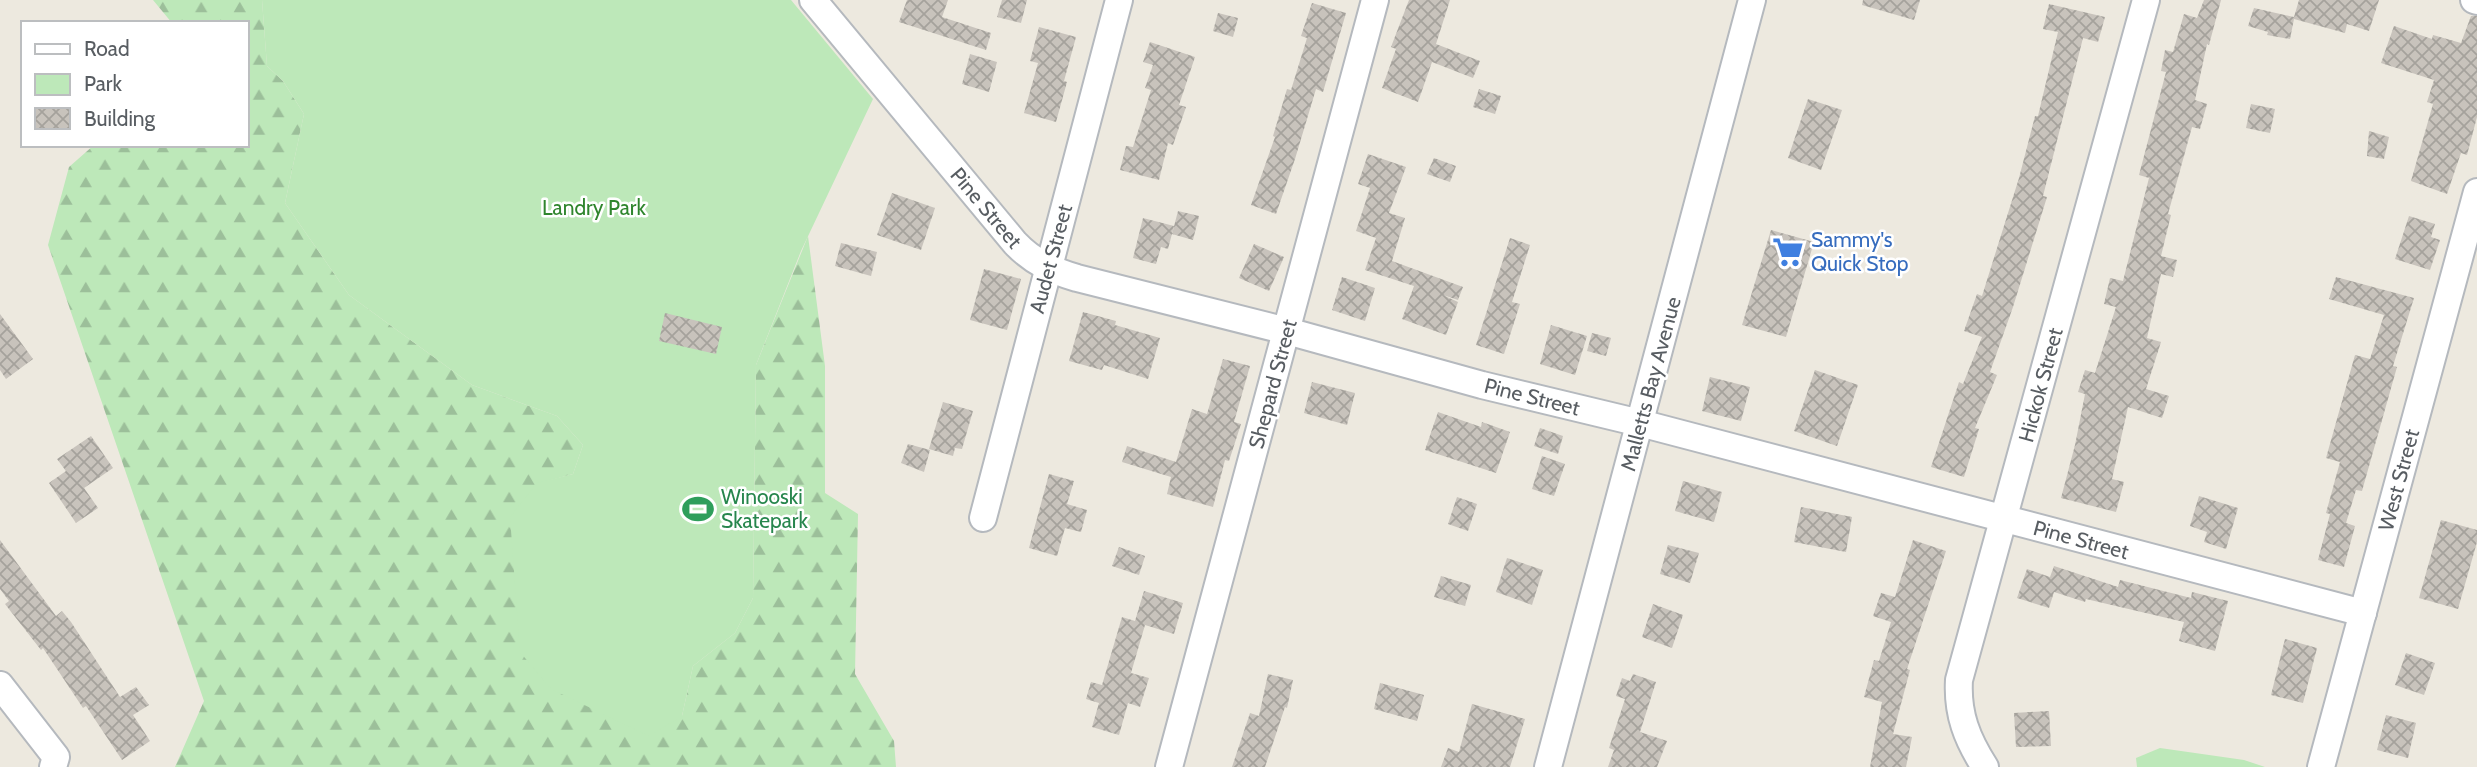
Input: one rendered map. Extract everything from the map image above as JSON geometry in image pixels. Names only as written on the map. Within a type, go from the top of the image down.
[{"type":"street","name":"Pine Street","points":[[813,0],[1014,243],[1049,269],[1482,385],[1640,423],[2363,613]]},
{"type":"street","name":"Audet Street","points":[[983,518],[1119,0]]},
{"type":"street","name":"Shepard Street","points":[[1169,767],[1375,0]]},
{"type":"street","name":"Malletts Bay Avenue","points":[[1548,767],[1752,0]]},
{"type":"street","name":"Hickok Street","points":[[1985,767],[1967,737],[1961,720],[1959,680],[2146,0]]},
{"type":"street","name":"West Street","points":[[2321,767],[2477,192]]},
{"type":"street","points":[[0,685],[56,757],[53,767]]},
{"type":"green space","points":[[153,0],[262,0],[267,66],[283,81],[304,114],[285,203],[349,295],[472,385],[557,416],[583,445],[573,474],[537,484],[682,716],[693,666],[735,633],[753,598],[756,365],[808,236],[825,366],[825,493],[858,514],[855,674],[894,741],[896,767],[175,767],[204,701],[48,245],[69,167],[92,147],[248,147],[248,21],[170,21]]},
{"type":"green space","name":"Landry Park","points":[[262,0],[791,0],[873,99],[801,251],[756,365],[753,598],[735,633],[693,666],[682,716],[649,736],[551,689],[520,652],[510,517],[537,483],[573,474],[583,445],[557,416],[472,385],[349,295],[285,203],[304,114],[283,81],[267,66]]},
{"type":"green space","points":[[2160,748],[2244,760],[2265,767],[2137,767],[2136,758]]},
{"type":"building","points":[[907,0],[948,0],[942,17],[991,33],[986,50],[899,22]]},
{"type":"building","points":[[1002,0],[1027,0],[1021,23],[997,17]]},
{"type":"building","points":[[1409,0],[1450,0],[1436,44],[1480,61],[1473,78],[1432,62],[1418,102],[1382,88],[1396,49],[1391,47]]},
{"type":"building","points":[[1863,0],[1920,0],[1914,20],[1862,5]]},
{"type":"building","points":[[2204,0],[2221,0],[2209,45],[2207,44],[2195,100],[2207,104],[2200,129],[2192,127],[2168,214],[2171,215],[2161,256],[2177,260],[2173,277],[2161,274],[2147,338],[2161,342],[2146,389],[2169,396],[2162,418],[2128,407],[2112,479],[2124,482],[2116,512],[2061,498],[2085,394],[2078,392],[2085,370],[2095,373],[2116,307],[2104,304],[2110,278],[2123,281],[2149,178],[2139,175],[2166,72],[2161,71],[2165,50],[2173,52],[2184,14],[2197,18]]},
{"type":"building","points":[[2299,0],[2379,0],[2369,31],[2347,24],[2345,33],[2294,19],[2290,39],[2267,35],[2268,32],[2248,26],[2254,8],[2294,17]]},
{"type":"building","points":[[1312,3],[1346,13],[1323,92],[1316,89],[1276,214],[1251,205],[1275,137],[1273,136],[1287,89],[1291,90],[1307,38],[1301,36]]},
{"type":"building","points":[[2049,4],[2105,17],[2098,42],[2083,38],[2043,196],[2047,197],[1990,372],[1997,375],[1975,428],[1979,429],[1964,477],[1931,467],[1959,382],[1963,384],[1982,337],[1964,331],[1977,294],[1982,296],[2019,178],[2035,116],[2038,116],[2058,32],[2043,29]]},
{"type":"building","points":[[1218,13],[1238,18],[1233,37],[1213,31]]},
{"type":"building","points":[[2471,16],[2477,16],[2477,117],[2467,155],[2461,153],[2447,194],[2411,181],[2433,104],[2427,102],[2434,80],[2381,63],[2394,26],[2432,39],[2433,35],[2461,43]]},
{"type":"building","points":[[1039,27],[1076,37],[1056,122],[1024,113],[1038,63],[1030,61]]},
{"type":"building","points":[[1150,42],[1195,57],[1179,105],[1186,107],[1173,145],[1168,143],[1159,180],[1120,170],[1126,146],[1133,147],[1151,90],[1145,88],[1153,65],[1143,62]]},
{"type":"building","points":[[970,54],[997,62],[989,92],[962,84]]},
{"type":"building","points":[[1479,89],[1501,96],[1495,114],[1473,107]]},
{"type":"building","points":[[1808,99],[1842,110],[1821,170],[1788,158]]},
{"type":"building","points":[[2251,104],[2275,109],[2270,133],[2246,128]]},
{"type":"building","points":[[2369,131],[2389,137],[2384,159],[2367,156]]},
{"type":"building","points":[[1368,154],[1406,167],[1389,213],[1405,218],[1392,261],[1463,287],[1458,300],[1443,295],[1458,302],[1446,335],[1402,319],[1414,286],[1365,270],[1376,238],[1356,231],[1370,188],[1358,184]]},
{"type":"building","points":[[1434,158],[1456,166],[1450,182],[1427,174]]},
{"type":"building","points":[[892,193],[935,208],[921,250],[877,235]]},
{"type":"building","points":[[1178,211],[1199,216],[1193,240],[1172,234]]},
{"type":"building","points":[[2409,216],[2435,224],[2431,237],[2440,240],[2430,270],[2395,259]]},
{"type":"building","points":[[1143,218],[1174,226],[1168,249],[1161,247],[1156,264],[1133,258]]},
{"type":"building","points":[[1771,230],[1814,242],[1786,337],[1742,325]]},
{"type":"building","points":[[1510,238],[1530,245],[1512,302],[1520,304],[1504,354],[1476,345]]},
{"type":"building","points":[[841,243],[877,252],[871,276],[835,266]]},
{"type":"building","points":[[1254,244],[1284,257],[1269,291],[1239,278]]},
{"type":"building","points":[[984,269],[1021,279],[1007,330],[970,320]]},
{"type":"building","points":[[1342,277],[1375,288],[1365,321],[1332,310]]},
{"type":"building","points":[[2336,277],[2414,298],[2393,366],[2397,367],[2362,491],[2356,490],[2346,523],[2355,526],[2344,567],[2318,560],[2330,514],[2326,513],[2340,462],[2326,458],[2355,355],[2370,359],[2384,315],[2329,299]]},
{"type":"building","points":[[1083,312],[1160,338],[1148,379],[1104,365],[1102,370],[1069,361]]},
{"type":"building","points":[[665,313],[722,327],[716,354],[659,341]]},
{"type":"building","points":[[0,314],[33,359],[6,379],[0,370]]},
{"type":"building","points":[[1551,325],[1587,336],[1575,375],[1540,364]]},
{"type":"building","points":[[1592,333],[1611,338],[1606,356],[1587,351]]},
{"type":"building","points":[[1223,359],[1250,366],[1234,422],[1241,424],[1229,461],[1225,460],[1213,507],[1167,494],[1171,477],[1122,462],[1127,446],[1176,462],[1192,409],[1207,414]]},
{"type":"building","points":[[1815,370],[1858,385],[1837,446],[1794,431]]},
{"type":"building","points":[[1710,377],[1750,387],[1741,421],[1702,411]]},
{"type":"building","points":[[1312,382],[1355,393],[1347,425],[1304,413]]},
{"type":"building","points":[[943,402],[973,411],[962,449],[955,448],[953,456],[929,449]]},
{"type":"building","points":[[1438,412],[1481,427],[1482,422],[1510,432],[1496,473],[1425,450]]},
{"type":"building","points":[[1540,428],[1563,436],[1558,454],[1534,446]]},
{"type":"building","points":[[91,436],[113,468],[84,488],[98,508],[76,523],[49,483],[66,471],[57,459]]},
{"type":"building","points":[[908,444],[930,450],[924,472],[901,463]]},
{"type":"building","points":[[1542,456],[1565,464],[1554,496],[1532,489]]},
{"type":"building","points":[[1049,474],[1074,481],[1067,504],[1087,510],[1081,532],[1065,528],[1057,556],[1029,548]]},
{"type":"building","points":[[1683,481],[1722,492],[1714,522],[1675,511]]},
{"type":"building","points":[[2199,496],[2238,508],[2226,549],[2204,542],[2207,532],[2190,526]]},
{"type":"building","points":[[1457,497],[1477,504],[1468,531],[1448,524]]},
{"type":"building","points":[[1801,507],[1852,517],[1846,552],[1794,542]]},
{"type":"building","points":[[2441,520],[2477,530],[2477,542],[2458,609],[2419,598]]},
{"type":"building","points":[[0,540],[56,616],[62,611],[71,622],[120,697],[136,687],[149,705],[133,715],[150,741],[122,760],[43,648],[41,650],[5,604],[9,601],[0,589]]},
{"type":"building","points":[[1913,540],[1946,551],[1907,669],[1910,670],[1893,734],[1912,737],[1906,767],[1870,767],[1882,702],[1864,697],[1874,660],[1879,661],[1891,622],[1873,616],[1881,593],[1895,597]]},
{"type":"building","points":[[1668,545],[1699,553],[1690,583],[1660,574]]},
{"type":"building","points":[[1119,547],[1145,556],[1139,575],[1112,566]]},
{"type":"building","points":[[1507,558],[1543,570],[1532,605],[1496,592]]},
{"type":"building","points":[[2054,566],[2118,587],[2120,580],[2191,598],[2192,592],[2228,601],[2215,651],[2179,641],[2184,622],[2086,599],[2085,602],[2054,592],[2049,608],[2017,598],[2027,569],[2050,577]]},
{"type":"building","points":[[1441,576],[1471,585],[1465,606],[1434,597]]},
{"type":"building","points":[[1144,591],[1183,603],[1174,634],[1145,625],[1131,673],[1149,678],[1140,707],[1128,703],[1119,735],[1092,727],[1099,703],[1086,699],[1091,682],[1102,685],[1122,617],[1135,621]]},
{"type":"building","points":[[1653,604],[1683,615],[1672,648],[1642,637]]},
{"type":"building","points":[[2285,639],[2317,648],[2303,703],[2271,695]]},
{"type":"building","points":[[2406,653],[2435,663],[2424,695],[2395,685]]},
{"type":"building","points":[[1268,674],[1293,680],[1287,708],[1285,707],[1265,767],[1232,767],[1250,713],[1259,716]]},
{"type":"building","points":[[1633,674],[1656,682],[1640,732],[1667,741],[1657,767],[1608,767],[1614,750],[1609,748],[1625,699],[1616,696],[1622,678],[1630,681]]},
{"type":"building","points":[[1380,683],[1424,695],[1417,721],[1374,709]]},
{"type":"building","points":[[1472,704],[1525,719],[1510,767],[1441,767],[1448,748],[1459,752]]},
{"type":"building","points":[[2049,711],[2051,746],[2016,747],[2014,713]]},
{"type":"building","points":[[2386,715],[2416,723],[2408,758],[2377,750]]},
{"type":"place","name":"Sammy's Quick Stop","points":[[1788,252]]},
{"type":"place","name":"Winooski Skatepark","points":[[698,509]]}]
